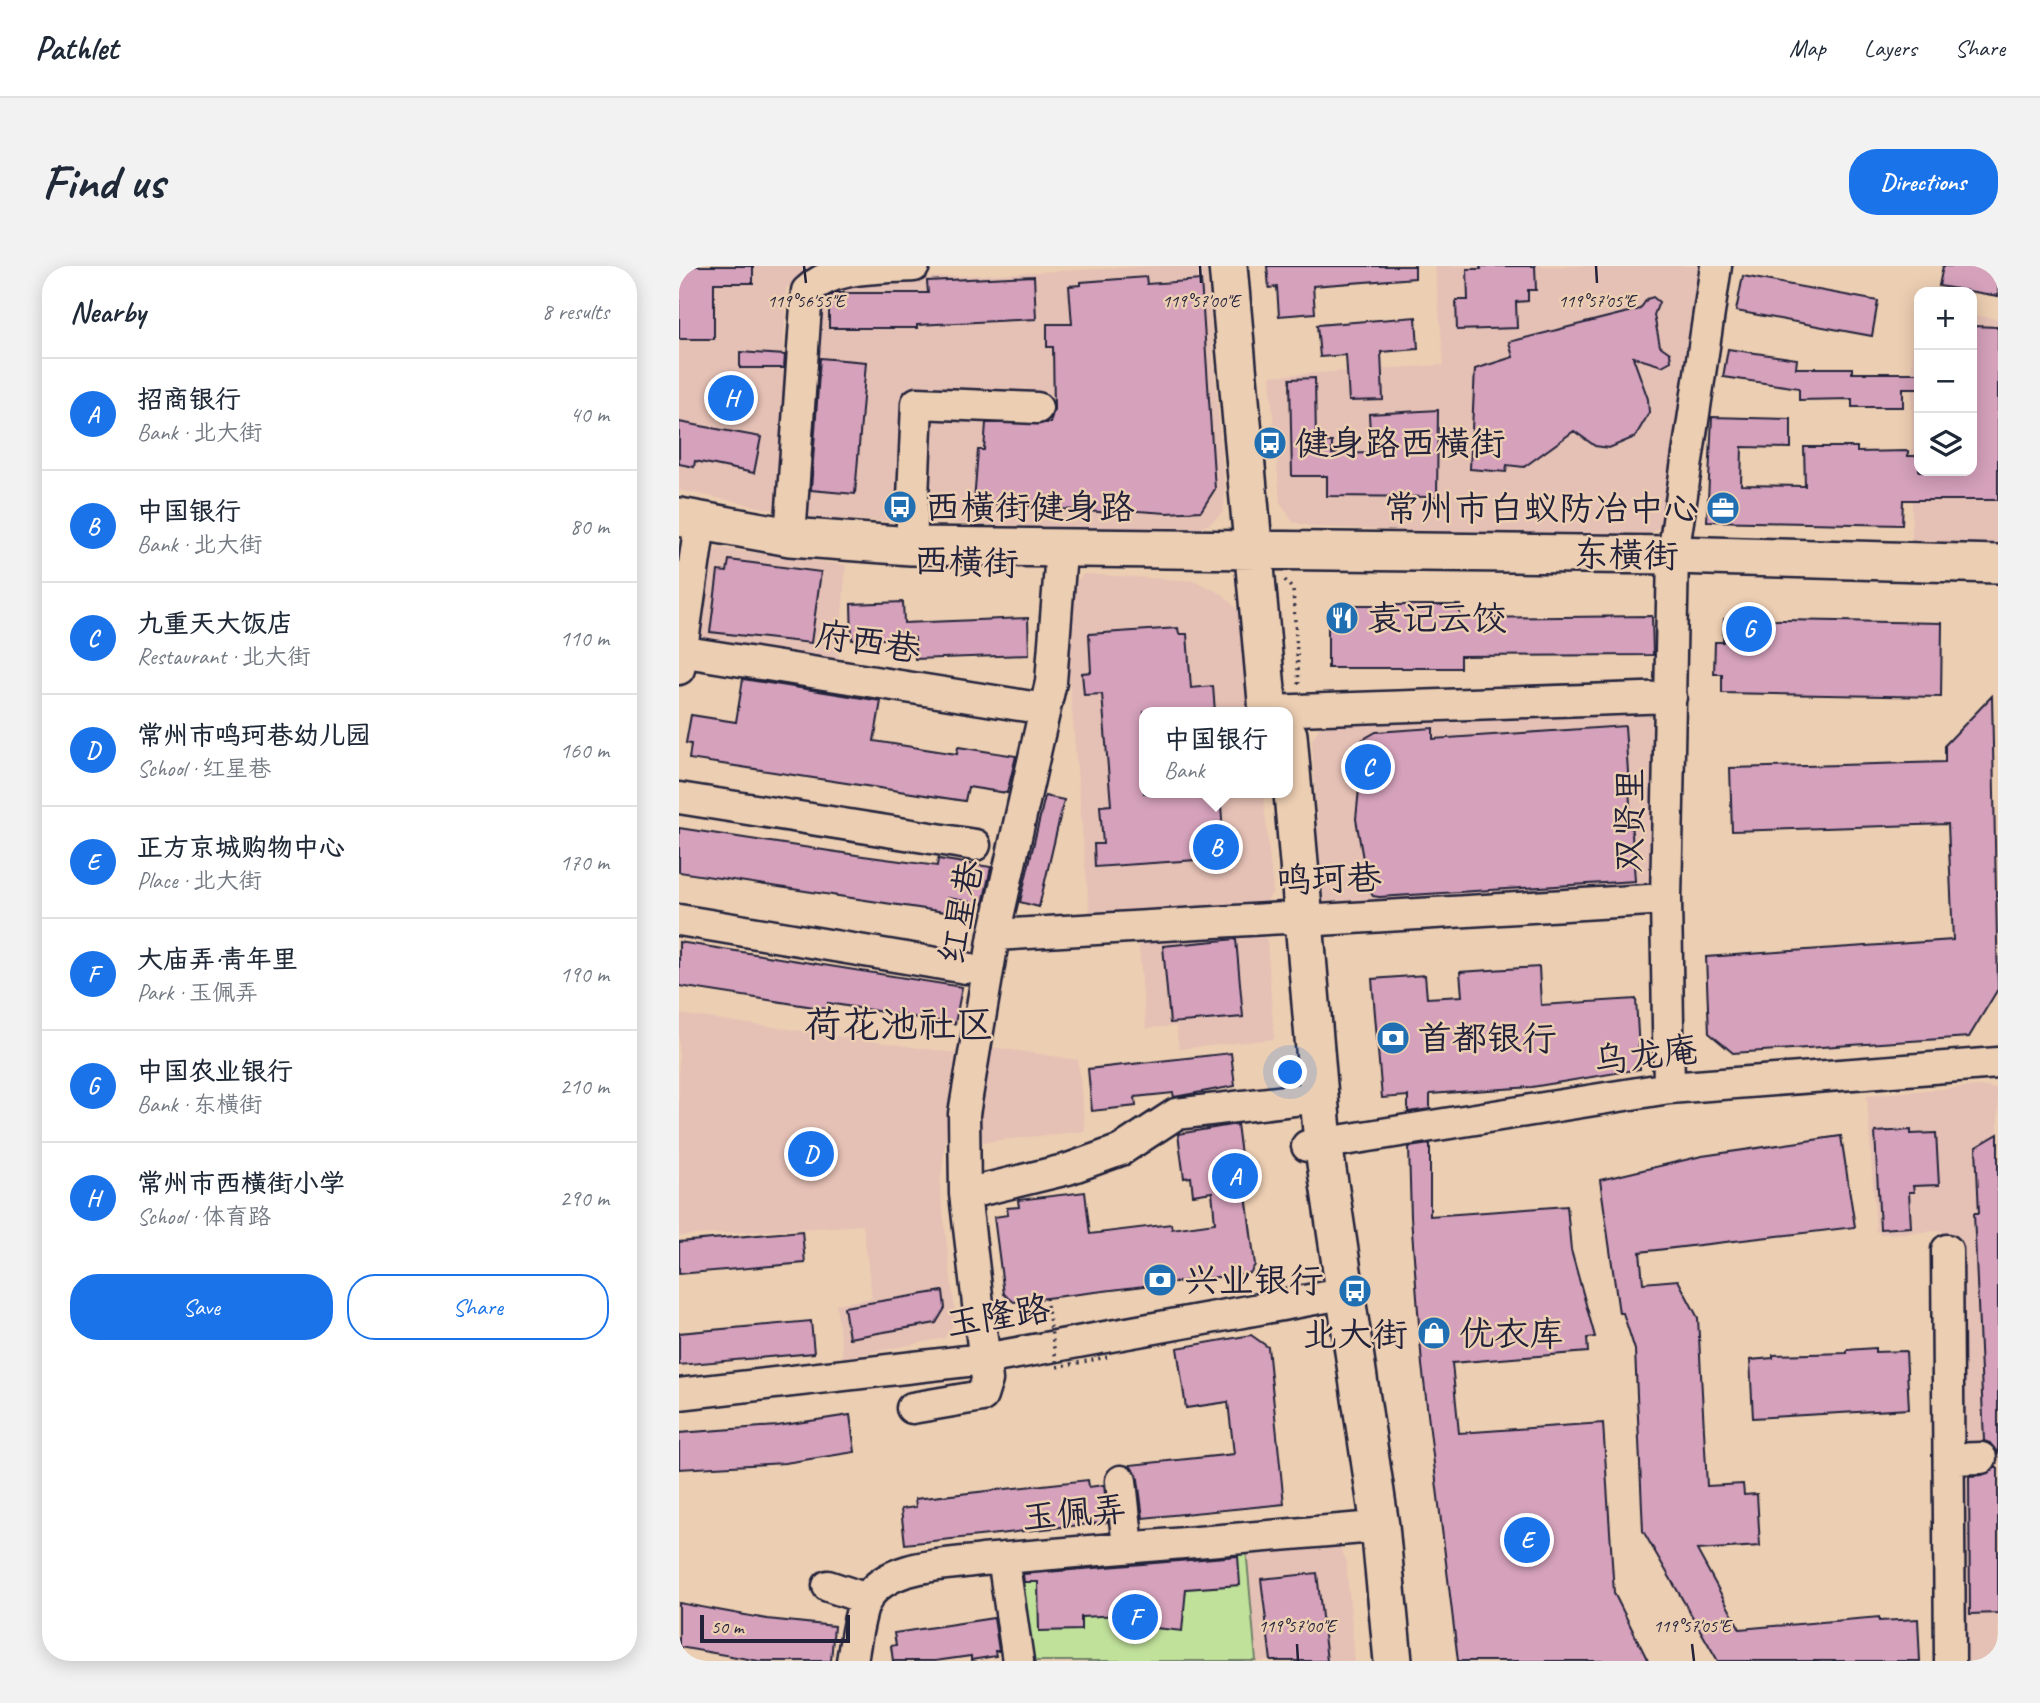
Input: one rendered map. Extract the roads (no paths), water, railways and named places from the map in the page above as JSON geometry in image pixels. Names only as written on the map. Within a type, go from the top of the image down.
[{"type":"main road","points":[[1228,266],[1264,558],[1278,707]]},
{"type":"main road","points":[[1247,266],[1264,558]]},
{"type":"main road","name":"西横街","points":[[685,529],[911,547],[1264,558]]},
{"type":"main road","name":"西横街","points":[[685,529],[788,551],[910,560],[1060,566],[1264,558]]},
{"type":"main road","name":"东横街","points":[[1264,558],[1998,564]]},
{"type":"main road","name":"东横街","points":[[1673,563],[1998,580]]},
{"type":"main road","points":[[1276,798],[1294,920],[1302,1099],[1315,1144],[1380,1526],[1393,1661]]},
{"type":"main road","points":[[1285,798],[1326,1297],[1363,1528],[1375,1661]]},
{"type":"street","points":[[790,537],[807,291],[818,278],[842,270],[914,266]]},
{"type":"street","name":"双贤里","points":[[1669,1088],[1666,899],[1673,563],[1717,266]]},
{"type":"street","points":[[911,547],[918,403],[1037,408]]},
{"type":"street","points":[[680,657],[685,529]]},
{"type":"street","name":"红星巷","points":[[912,1408],[982,1396],[988,1380],[965,1194],[964,1114],[994,935],[1051,682],[1060,566]]},
{"type":"street","name":"府西巷","points":[[680,657],[1045,709]]},
{"type":"street","points":[[1293,715],[1671,698]]},
{"type":"street","points":[[679,799],[975,845]]},
{"type":"street","name":"鸣珂巷","points":[[994,935],[1666,899]]},
{"type":"street","points":[[679,920],[966,968]]},
{"type":"street","name":"乌龙庵","points":[[1315,1144],[1669,1088],[1998,1063]]},
{"type":"street","points":[[965,1194],[1068,1169],[1110,1154],[1176,1114],[1302,1099]]},
{"type":"street","points":[[1947,1250],[1950,1661]]},
{"type":"street","name":"玉隆路","points":[[679,1394],[984,1359],[1326,1297]]},
{"type":"street","points":[[1949,1459],[1981,1458]]},
{"type":"street","points":[[1121,1481],[1128,1547]]},
{"type":"street","name":"玉佩弄","points":[[867,1599],[888,1578],[921,1569],[1003,1558],[1363,1528]]},
{"type":"street","points":[[1003,1558],[1019,1661]]},
{"type":"street","points":[[828,1586],[867,1599],[852,1661]]},
{"type":"place","name":"常州市西横街小学","points":[[731,398]]},
{"type":"place","name":"健身路西横街","points":[[1270,443]]},
{"type":"place","name":"西横街健身路","points":[[900,507]]},
{"type":"place","name":"常州市白蚁防冶中心","points":[[1723,508]]},
{"type":"place","name":"袁记云饺","points":[[1342,618]]},
{"type":"place","name":"中国农业银行","points":[[1749,629]]},
{"type":"place","name":"九重天大饭店","points":[[1368,767]]},
{"type":"place","name":"中国银行","points":[[1216,847]]},
{"type":"place","name":"首都银行","points":[[1393,1038]]},
{"type":"place","name":"常州市鸣珂巷幼儿园","points":[[811,1154]]},
{"type":"place","name":"招商银行","points":[[1235,1176]]},
{"type":"place","name":"兴业银行","points":[[1160,1280]]},
{"type":"place","name":"北大街","points":[[1355,1291]]},
{"type":"place","name":"优衣库","points":[[1434,1333]]},
{"type":"place","name":"正方京城购物中心","points":[[1527,1540]]},
{"type":"place","name":"大庙弄·青年里","points":[[1135,1617]]},
{"type":"district","name":"荷花池社区","points":[[899,1024]]}]
